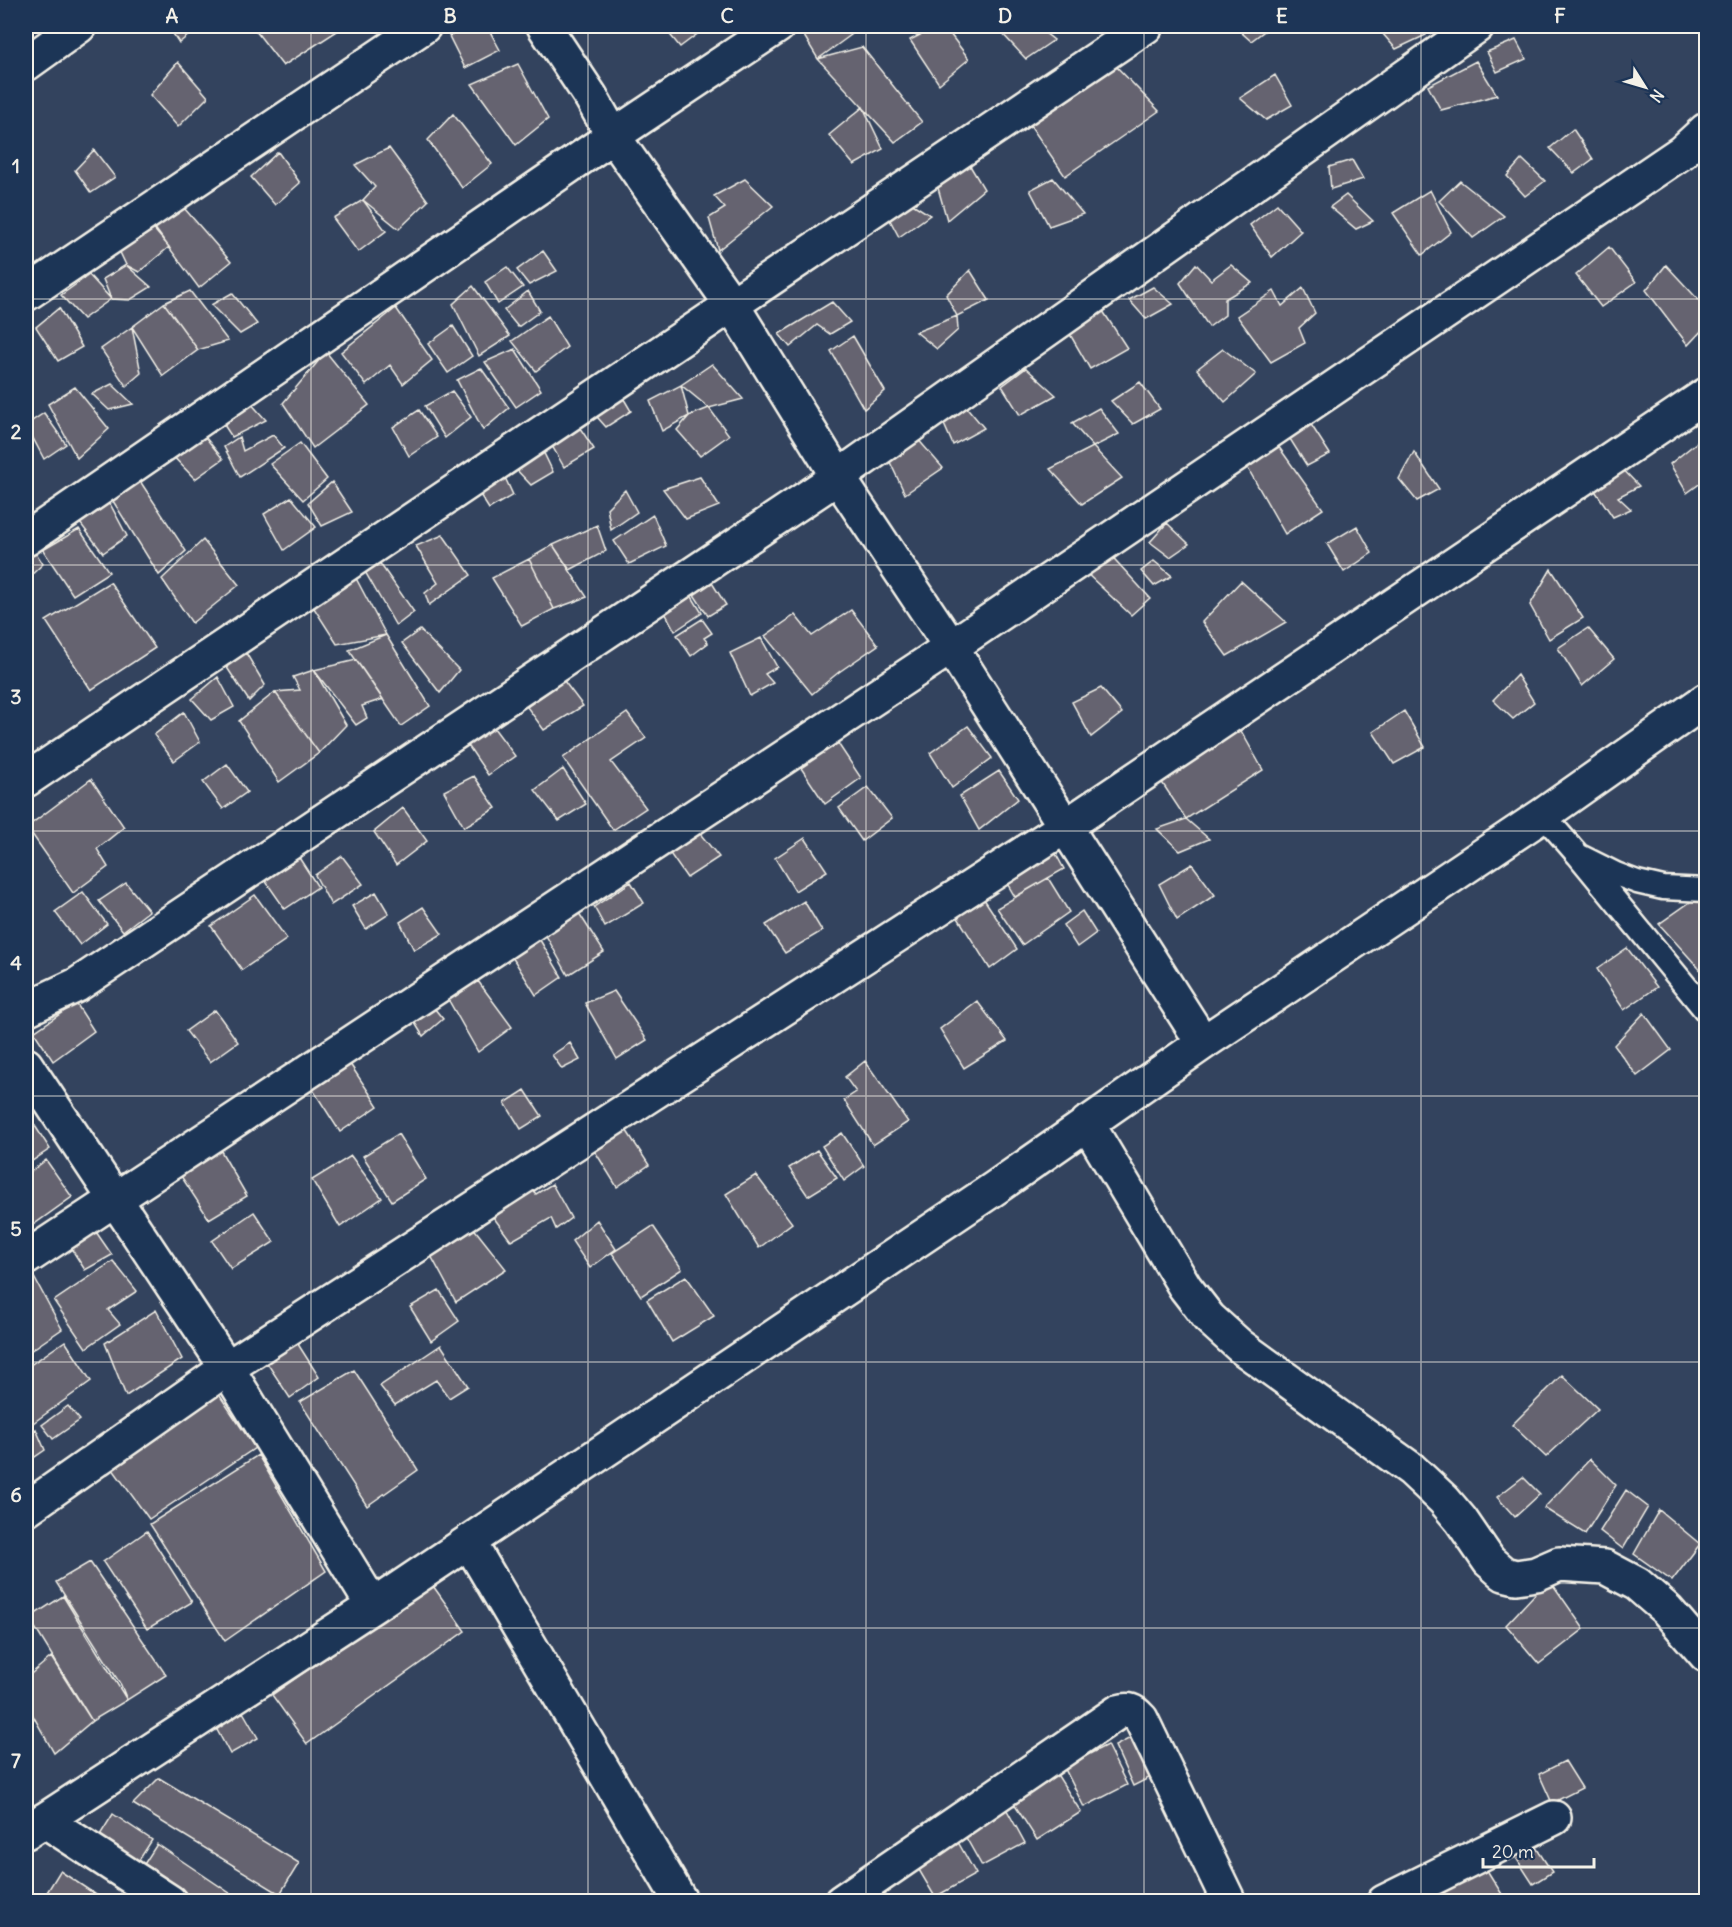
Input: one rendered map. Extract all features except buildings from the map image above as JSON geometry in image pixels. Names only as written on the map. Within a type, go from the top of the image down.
[{"type":"street","points":[[26,64],[79,26]]},
{"type":"street","points":[[26,294],[424,26]]},
{"type":"street","points":[[544,26],[591,97],[613,136],[732,305],[838,477],[951,647],[1203,1043]]},
{"type":"street","points":[[26,539],[613,136],[778,26]]},
{"type":"street","points":[[26,780],[1146,26]]},
{"type":"street","points":[[26,1009],[77,985],[838,477],[1477,26]]},
{"type":"street","points":[[26,1258],[951,647],[1682,152],[1707,130]]},
{"type":"street","points":[[26,1509],[227,1368],[1066,826],[1707,395]]},
{"type":"street","points":[[170,1902],[35,1826],[469,1542],[1543,815],[1707,700]]},
{"type":"street","points":[[26,1065],[227,1368],[373,1606]]},
{"type":"street","points":[[1087,1123],[1185,1287],[1209,1318],[1240,1346],[1411,1469],[1444,1500],[1461,1520],[1489,1561],[1504,1574],[1516,1577],[1536,1574],[1559,1564],[1605,1567],[1637,1584],[1667,1610],[1707,1655]]},
{"type":"street","points":[[469,1542],[681,1902]]},
{"type":"street","points":[[841,1902],[1118,1712],[1127,1710],[1134,1712],[1141,1719],[1229,1902]]},
{"type":"street","points":[[1384,1902],[1554,1818]]},
{"type":"lane","points":[[1543,815],[1707,1011]]},
{"type":"lane","points":[[1578,855],[1637,882],[1663,888],[1707,891]]}]
